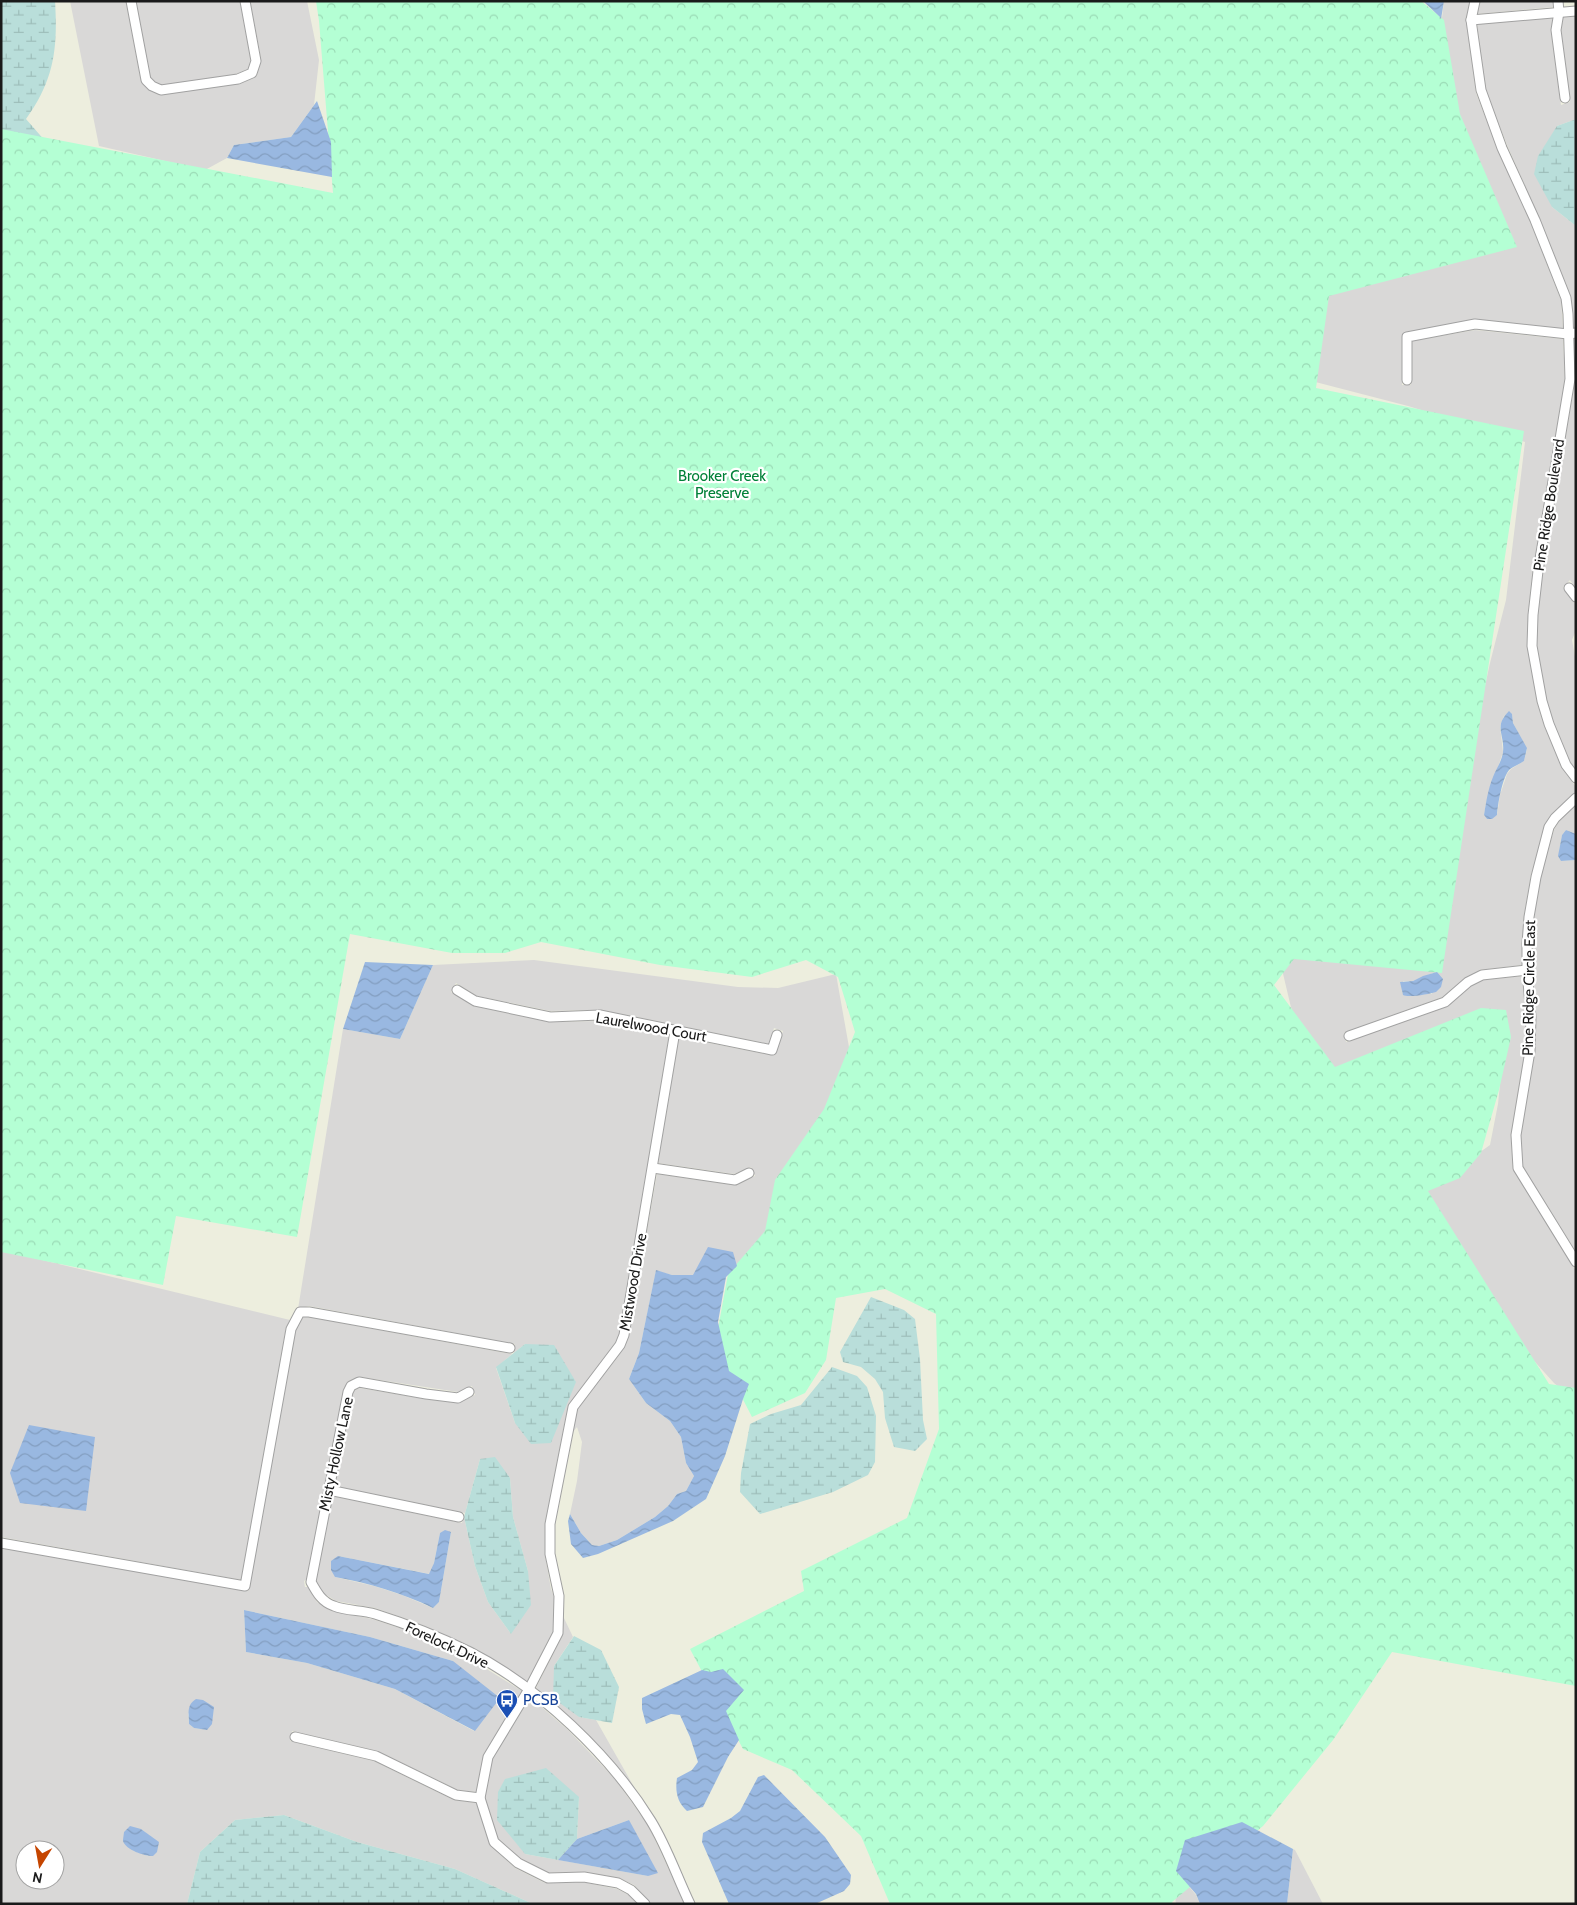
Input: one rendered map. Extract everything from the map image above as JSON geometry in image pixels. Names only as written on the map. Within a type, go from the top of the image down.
[{"type":"street","points":[[131,1],[146,80],[152,86],[162,90],[238,79],[252,73],[256,61],[245,1]]},
{"type":"street","name":"Pine Ridge Boulevard","points":[[1475,1],[1471,20],[1481,90],[1502,148],[1535,220],[1566,298],[1572,334],[1570,379],[1550,509],[1538,571],[1532,646],[1542,701],[1549,724],[1566,765],[1576,778]]},
{"type":"street","points":[[1558,1],[1559,12],[1556,30],[1564,98]]},
{"type":"street","points":[[1471,20],[1576,11]]},
{"type":"street","points":[[1406,380],[1407,337],[1475,324],[1572,334]]},
{"type":"street","points":[[1569,588],[1576,597]]},
{"type":"street","name":"Pine Ridge Circle East","points":[[1576,798],[1555,818],[1549,828],[1536,877],[1529,917],[1527,970],[1530,986],[1530,1050],[1516,1135],[1518,1168],[1576,1262]]},
{"type":"street","points":[[1349,1036],[1445,1002],[1468,982],[1482,975],[1527,970]]},
{"type":"street","name":"Laurelwood Court","points":[[457,990],[475,1001],[550,1016],[600,1015],[772,1050],[777,1035]]},
{"type":"street","name":"Mistwood Drive","points":[[480,1798],[488,1757],[529,1689],[558,1633],[559,1596],[550,1554],[550,1524],[572,1407],[620,1344],[624,1335],[675,1031]]},
{"type":"street","points":[[653,1168],[735,1180],[749,1173]]},
{"type":"street","points":[[1,1543],[245,1586],[291,1329],[300,1312],[510,1348]]},
{"type":"street","name":"Misty Hollow Lane","points":[[311,1582],[348,1392],[352,1386],[359,1382],[458,1398],[470,1392]]},
{"type":"street","points":[[328,1490],[459,1517]]},
{"type":"street","name":"Forelock Drive","points":[[311,1582],[319,1597],[334,1606],[374,1614],[413,1627],[471,1653],[529,1689],[571,1726],[619,1775],[652,1822],[690,1904]]},
{"type":"street","points":[[295,1737],[376,1756],[456,1795],[480,1798],[494,1842],[518,1863],[548,1878],[584,1877],[618,1884],[631,1890],[645,1904]]},
{"type":"shaded area","points":[[70,1],[126,1],[141,81],[151,91],[160,95],[238,84],[254,78],[257,75],[261,59],[250,1],[307,1],[319,60],[314,105],[291,137],[234,145],[227,158],[205,170],[99,146]]},
{"type":"shaded area","points":[[136,1],[240,1],[251,61],[249,69],[236,74],[172,84],[162,85],[155,82],[150,77]]},
{"type":"shaded area","points":[[1444,1],[1470,1],[1467,25],[1476,93],[1561,300],[1563,329],[1475,319],[1407,332],[1402,337],[1402,385],[1411,385],[1412,341],[1475,330],[1563,339],[1565,379],[1545,509],[1533,570],[1528,614],[1528,646],[1537,702],[1544,725],[1562,767],[1576,787],[1576,792],[1552,814],[1545,826],[1531,875],[1524,916],[1522,965],[1480,970],[1466,978],[1443,997],[1344,1033],[1346,1042],[1446,1007],[1471,986],[1483,980],[1523,976],[1526,1017],[1525,1050],[1511,1135],[1513,1168],[1576,1271],[1576,1402],[1554,1383],[1473,1293],[1379,1224],[1490,1145],[1498,1104],[1505,1035],[1426,1044],[1333,1074],[1294,1020],[1280,961],[1449,850],[1490,663],[1506,600],[1525,442],[1408,406],[1300,378],[1290,348],[1430,54],[1440,17],[1442,18]],"holes":[[[1512,714],[1513,723],[1527,749],[1524,761],[1511,769],[1507,774],[1500,795],[1497,815],[1487,819],[1484,815],[1486,803],[1503,752],[1500,726],[1504,716]],[[1433,973],[1432,994],[1415,996],[1402,993],[1403,981],[1413,981]]]},
{"type":"shaded area","points":[[1480,1],[1553,1],[1554,7],[1477,14]]},
{"type":"shaded area","points":[[1576,16],[1576,119],[1557,126],[1552,207],[1576,226],[1576,328],[1573,328],[1570,296],[1485,89],[1477,24],[1553,18],[1551,31],[1561,105],[1570,102],[1561,30],[1563,17]]},
{"type":"shaded area","points":[[1573,339],[1576,339],[1576,588],[1570,580],[1563,587],[1576,605],[1576,630],[1572,640],[1576,662],[1576,769],[1570,762],[1546,699],[1537,645],[1537,615],[1543,571],[1575,380]]},
{"type":"shaded area","points":[[1576,805],[1576,834],[1566,830],[1562,835],[1559,851],[1561,861],[1576,860],[1576,1252],[1522,1166],[1521,1135],[1534,1051],[1536,1016],[1532,970],[1533,917],[1540,878],[1554,830],[1559,821]]},
{"type":"shaded area","points":[[534,960],[738,987],[778,988],[836,974],[852,1064],[813,1174],[737,1266],[693,1275],[672,1275],[656,1271],[639,1353],[629,1379],[646,1403],[670,1421],[681,1437],[686,1463],[694,1476],[686,1491],[677,1494],[668,1506],[655,1517],[617,1540],[599,1546],[592,1545],[581,1533],[570,1514],[582,1442],[577,1427],[572,1433],[577,1409],[623,1348],[628,1338],[657,1174],[734,1185],[755,1176],[751,1167],[734,1174],[658,1163],[679,1037],[771,1055],[776,1051],[783,1031],[774,1028],[769,1044],[601,1010],[550,1011],[477,996],[456,983],[451,992],[474,1006],[549,1022],[599,1021],[669,1036],[620,1334],[568,1406],[545,1524],[545,1555],[554,1597],[553,1632],[527,1682],[473,1648],[415,1622],[375,1608],[336,1601],[323,1593],[316,1581],[332,1496],[462,1523],[465,1513],[335,1486],[352,1394],[355,1390],[360,1388],[457,1403],[475,1395],[472,1386],[458,1392],[360,1377],[347,1383],[343,1391],[307,1579],[304,1581],[305,1587],[308,1587],[317,1602],[332,1611],[372,1619],[412,1632],[469,1658],[522,1691],[484,1755],[476,1792],[458,1790],[377,1751],[292,1731],[290,1741],[374,1761],[454,1800],[477,1803],[490,1844],[515,1868],[545,1883],[583,1882],[617,1889],[629,1895],[638,1904],[533,1904],[455,1869],[357,1842],[284,1815],[235,1820],[200,1852],[187,1904],[1,1904],[1,1548],[248,1591],[295,1330],[303,1317],[512,1354],[496,1368],[515,1423],[525,1344],[514,1353],[515,1344],[309,1306],[298,1309],[343,1029],[400,1039],[433,965]],"holes":[[[480,1459],[510,1478],[513,1517],[528,1571],[511,1634],[488,1602],[475,1566],[464,1517]],[[451,1532],[439,1602],[433,1608],[374,1586],[335,1577],[338,1556],[430,1574],[440,1533]],[[244,1610],[370,1637],[453,1661],[474,1731],[395,1689],[307,1663],[246,1652]],[[188,1713],[207,1730],[194,1728],[189,1724]],[[141,1829],[155,1840],[148,1856],[134,1851]]]},
{"type":"shaded area","points":[[1,1250],[290,1320],[286,1328],[241,1580],[1,1537]]},
{"type":"shaded area","points":[[563,1616],[573,1637],[554,1666],[579,1717],[596,1720],[638,1794],[622,1771],[574,1722],[536,1688],[562,1636]]},
{"type":"shaded area","points":[[530,1697],[568,1730],[615,1779],[648,1825],[685,1904],[651,1904],[634,1885],[619,1878],[585,1872],[549,1873],[520,1858],[498,1839],[485,1798],[492,1759]],"holes":[[[579,1797],[577,1839],[629,1820],[648,1876],[525,1854]]]},
{"type":"shaded area","points":[[1293,1849],[1295,1850],[1323,1904],[1287,1904]]},
{"type":"shaded area","points":[[1176,1871],[1196,1895],[1200,1904],[1176,1904],[1173,1880]]},
{"type":"green space","points":[[1,1],[55,1],[56,34],[55,49],[48,77],[43,91],[26,119],[46,142],[1,268]]},
{"type":"green space","name":"Brooker Creek Preserve","points":[[316,1],[1421,1],[1444,20],[1460,114],[1517,247],[1329,296],[1316,388],[1524,431],[1442,973],[1294,959],[1274,985],[1335,1067],[1481,1008],[1506,1010],[1511,1037],[1499,1090],[1481,1153],[1460,1178],[1428,1191],[1549,1384],[1576,1388],[1576,1686],[1392,1652],[1333,1740],[1263,1826],[1172,1902],[1173,1904],[890,1904],[861,1836],[792,1770],[743,1749],[690,1649],[804,1591],[801,1571],[907,1518],[939,1429],[936,1314],[885,1289],[836,1298],[826,1360],[805,1393],[752,1417],[715,1345],[728,1274],[765,1231],[775,1180],[824,1109],[855,1032],[838,977],[806,960],[752,977],[660,965],[541,942],[505,953],[452,953],[350,934],[297,1237],[176,1216],[163,1285],[1,1252],[1,129],[333,193]]},
{"type":"green space","points":[[1576,119],[1576,226],[1552,207],[1534,174],[1538,156],[1557,126]]},
{"type":"green space","points":[[871,1297],[904,1310],[915,1319],[920,1359],[923,1420],[927,1439],[915,1451],[894,1447],[885,1418],[883,1392],[875,1379],[861,1367],[843,1362],[840,1352]]},
{"type":"green space","points":[[525,1344],[554,1345],[576,1382],[551,1443],[531,1444],[515,1423],[496,1367]]},
{"type":"green space","points":[[832,1367],[857,1376],[867,1387],[876,1416],[875,1462],[868,1475],[833,1492],[760,1514],[740,1492],[741,1473],[750,1424],[771,1414],[801,1405]]},
{"type":"green space","points":[[495,1457],[510,1478],[513,1517],[528,1571],[531,1605],[511,1634],[488,1602],[475,1566],[464,1517],[480,1459]]},
{"type":"green space","points":[[574,1636],[601,1650],[619,1687],[612,1723],[579,1717],[553,1698],[554,1666]]},
{"type":"green space","points":[[546,1768],[579,1797],[577,1839],[558,1860],[525,1854],[497,1820],[498,1792],[505,1779]]},
{"type":"green space","points":[[284,1815],[357,1842],[455,1869],[533,1904],[187,1904],[200,1852],[235,1820]]},
{"type":"water","points":[[1423,1],[1444,1],[1441,19],[1440,17]]},
{"type":"water","points":[[317,101],[331,142],[332,177],[227,158],[234,145],[291,137]]},
{"type":"water","points":[[1509,711],[1512,714],[1513,723],[1527,748],[1524,761],[1510,769],[1507,773],[1499,798],[1497,815],[1492,819],[1487,819],[1484,815],[1488,791],[1503,752],[1501,726],[1504,717]]},
{"type":"water","points":[[1566,830],[1576,834],[1576,860],[1561,861],[1558,856],[1562,835]]},
{"type":"water","points":[[365,962],[433,965],[400,1039],[343,1029]]},
{"type":"water","points":[[1437,972],[1443,979],[1441,987],[1436,992],[1414,996],[1403,995],[1400,982],[1413,981]]},
{"type":"water","points":[[708,1247],[733,1252],[737,1266],[726,1277],[718,1322],[729,1371],[749,1384],[725,1456],[706,1499],[673,1521],[598,1554],[583,1558],[571,1544],[568,1521],[570,1514],[581,1533],[592,1545],[599,1546],[617,1540],[655,1517],[668,1506],[677,1494],[686,1491],[694,1476],[686,1463],[681,1437],[670,1421],[646,1403],[629,1379],[639,1353],[656,1270],[672,1275],[693,1275]]},
{"type":"water","points":[[29,1425],[95,1437],[86,1511],[20,1503],[10,1473]]},
{"type":"water","points":[[445,1530],[451,1532],[439,1602],[433,1608],[385,1589],[335,1577],[331,1570],[331,1561],[338,1556],[429,1574],[434,1563],[440,1533]]},
{"type":"water","points":[[244,1610],[370,1637],[453,1661],[500,1698],[475,1731],[395,1689],[307,1663],[246,1652]]},
{"type":"water","points":[[723,1669],[744,1690],[726,1711],[739,1740],[728,1757],[703,1807],[687,1811],[679,1800],[676,1783],[677,1778],[692,1770],[698,1762],[690,1737],[680,1715],[671,1714],[646,1724],[642,1709],[642,1698],[702,1670],[711,1672]]},
{"type":"water","points":[[196,1699],[203,1700],[214,1707],[212,1724],[207,1730],[194,1728],[189,1724],[189,1707]]},
{"type":"water","points":[[764,1775],[825,1837],[851,1875],[850,1884],[844,1891],[815,1904],[729,1904],[702,1842],[703,1833],[740,1811],[758,1777]]},
{"type":"water","points":[[629,1820],[658,1873],[648,1876],[558,1860],[577,1839]]},
{"type":"water","points":[[1242,1822],[1293,1849],[1287,1904],[1200,1904],[1196,1894],[1176,1871],[1185,1840]]},
{"type":"water","points":[[130,1826],[141,1829],[159,1842],[157,1852],[153,1856],[136,1852],[125,1844],[123,1841],[124,1832]]},
{"type":"place","name":"PCSB","points":[[507,1719]]}]
